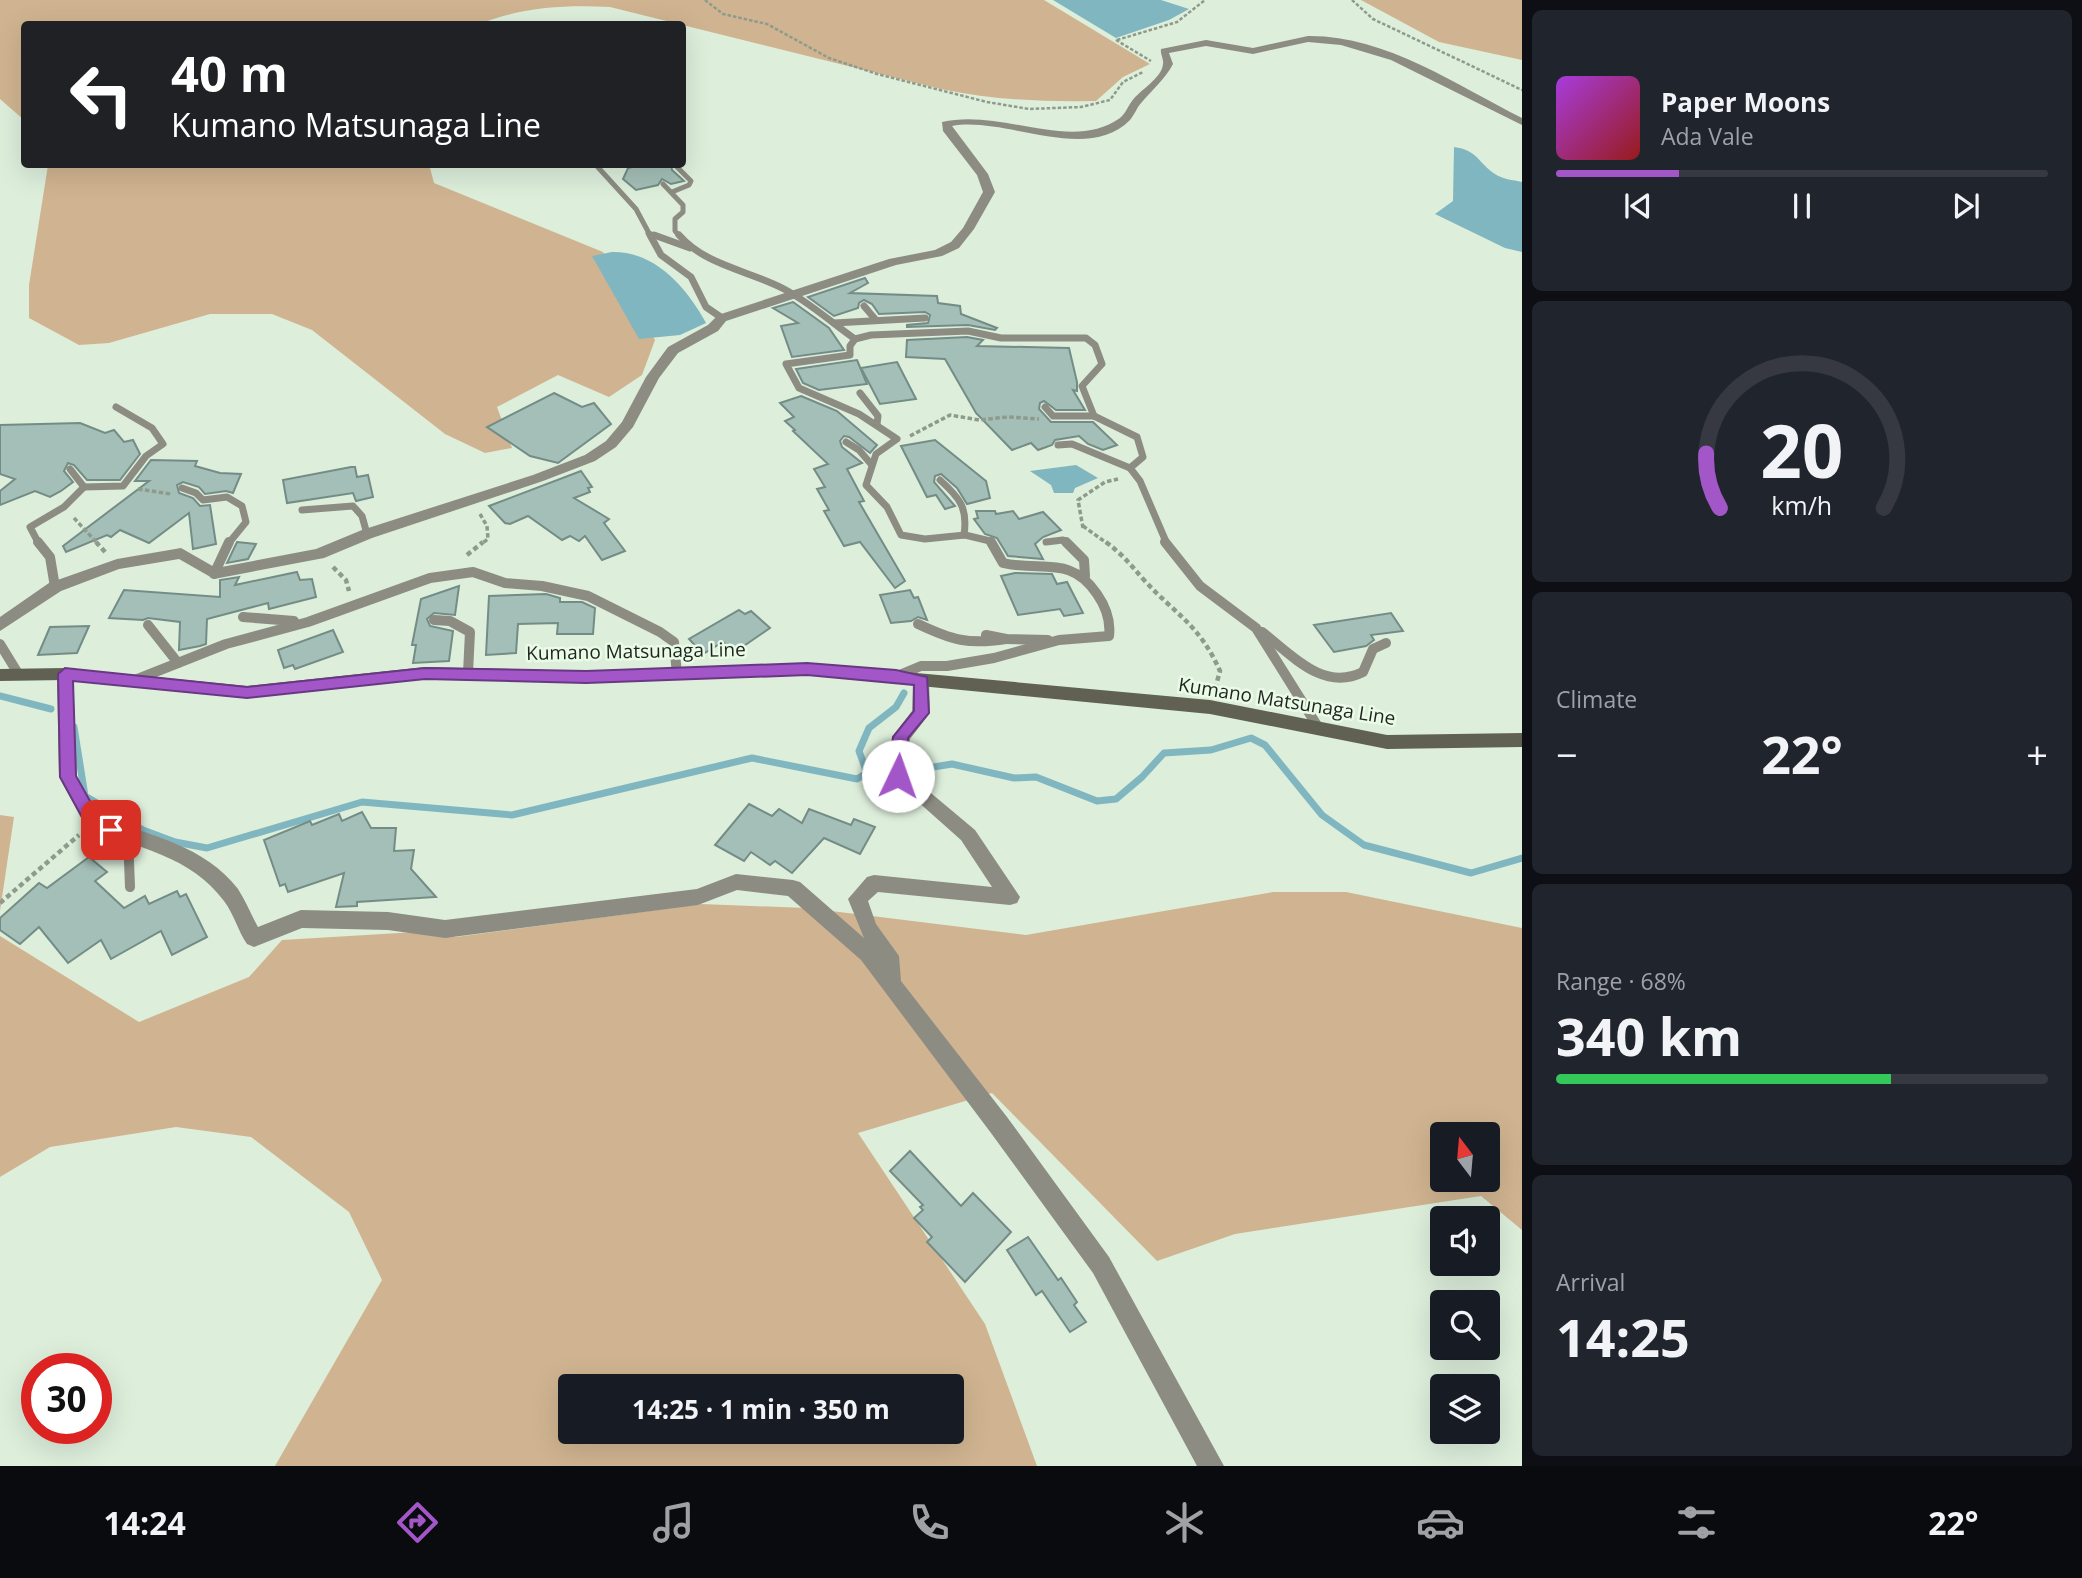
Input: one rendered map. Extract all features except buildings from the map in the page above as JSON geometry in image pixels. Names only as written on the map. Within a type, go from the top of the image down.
[{"type":"main road","name":"Kumano Matsunaga Line","points":[[0,675],[65,674],[247,692],[425,673],[586,677],[807,669],[1210,706],[1387,742],[1522,740]]},
{"type":"street","points":[[0,625],[55,587],[117,564],[181,554],[214,574],[319,554],[367,534],[580,462],[611,444],[628,424],[653,377],[673,350],[713,328],[722,318],[790,293],[893,262],[938,253],[955,245],[968,229],[989,192],[982,174],[948,131],[946,124],[969,119],[1041,133],[1073,135],[1100,131],[1126,118],[1134,104],[1160,80],[1168,65],[1164,51],[1184,45],[1207,43],[1251,52],[1314,39],[1351,45],[1421,70],[1522,122]]},
{"type":"street","points":[[65,674],[68,777],[94,824],[161,844],[212,872],[232,896],[254,938],[301,919],[388,921],[445,929],[698,897],[736,882],[793,888],[868,954],[1101,1265],[1211,1466]]},
{"type":"street","points":[[891,985],[889,956],[868,928],[858,899],[874,883],[1010,897],[968,835],[898,776],[901,737],[921,713],[921,681]]},
{"type":"lane","points":[[599,168],[636,209],[662,255],[691,276],[706,307],[722,318]]},
{"type":"lane","points":[[672,192],[689,185],[691,181],[678,168]]},
{"type":"lane","points":[[663,184],[683,205],[683,212],[675,219],[675,231],[691,248]]},
{"type":"lane","points":[[648,233],[691,248],[731,269],[790,293],[855,339]]},
{"type":"lane","points":[[864,306],[875,319]]},
{"type":"lane","points":[[834,323],[925,318]]},
{"type":"lane","points":[[1085,576],[1067,566],[1021,569],[1003,563],[990,541],[964,535],[944,540],[914,540],[901,535],[887,507],[866,485],[876,454],[893,445],[897,439],[877,424],[799,388],[786,364],[850,355],[850,346],[855,339],[882,334],[968,331],[1001,338],[1086,338],[1095,345],[1102,364],[1082,386],[1094,416]]},
{"type":"lane","points":[[860,393],[878,416],[877,424]]},
{"type":"lane","points":[[55,587],[50,557],[38,543],[30,527],[64,508],[84,487],[124,486],[146,456],[163,444],[152,428],[116,407]]},
{"type":"lane","points":[[1045,407],[1053,416],[1094,416],[1138,437],[1143,457],[1130,468]]},
{"type":"lane","points":[[846,442],[859,450],[871,464]]},
{"type":"lane","points":[[1058,445],[1072,444],[1130,468],[1140,481],[1165,542],[1200,586],[1318,673],[1335,680],[1349,679],[1363,672],[1373,649],[1386,643]]},
{"type":"lane","points":[[70,469],[84,487]]},
{"type":"lane","points":[[940,480],[965,503],[968,513],[964,535]]},
{"type":"lane","points":[[182,488],[196,493],[203,500],[227,497],[242,506],[246,522],[229,542],[214,574]]},
{"type":"lane","points":[[302,510],[354,506],[362,516],[367,534]]},
{"type":"lane","points":[[986,635],[1006,639],[1059,640],[1109,636],[1109,614],[1085,576],[1084,561],[1063,540],[1046,542]]},
{"type":"lane","points":[[131,681],[226,644],[308,622],[430,578],[474,572],[505,583],[542,586],[588,596],[660,632],[674,642],[677,675]]},
{"type":"lane","points":[[243,617],[308,622]]},
{"type":"lane","points":[[434,620],[450,621],[470,632],[468,673]]},
{"type":"lane","points":[[918,624],[954,641],[973,645],[1006,639]]},
{"type":"lane","points":[[148,625],[178,663]]},
{"type":"lane","points":[[1255,628],[1318,727]]},
{"type":"lane","points":[[896,676],[921,666],[947,666],[994,658],[1059,640]]},
{"type":"lane","points":[[0,644],[19,675]]},
{"type":"lane","points":[[128,836],[131,887]]},
{"type":"path","points":[[705,0],[723,14],[767,23],[829,58],[877,74],[987,102],[1029,109],[1081,107],[1110,100],[1123,82],[1146,71]]},
{"type":"path","points":[[1157,64],[1116,40],[1177,22],[1205,3],[1205,0]]},
{"type":"path","points":[[1352,0],[1385,26],[1522,90]]},
{"type":"path","points":[[893,445],[950,415],[979,420],[1008,416],[1032,421],[1053,416]]},
{"type":"path","points":[[1084,561],[1083,526],[1077,500],[1105,482],[1133,478],[1140,481]]},
{"type":"path","points":[[124,486],[203,500]]},
{"type":"path","points":[[430,578],[476,551],[488,539],[487,526],[468,500]]},
{"type":"path","points":[[64,508],[117,564]]},
{"type":"path","points":[[1083,526],[1127,558],[1144,580],[1195,628],[1208,645],[1220,671],[1210,706]]},
{"type":"path","points":[[329,566],[337,568],[346,580],[354,606]]},
{"type":"path","points":[[0,903],[94,824]]},
{"type":"shaded area","points":[[0,0],[1044,0],[1150,64],[1123,77],[1096,101],[1037,101],[980,96],[941,89],[686,26],[686,21],[667,21],[610,7],[544,8],[488,21],[21,21],[21,117],[0,99]]},
{"type":"shaded area","points":[[1361,0],[1522,0],[1522,60],[1439,42]]},
{"type":"shaded area","points":[[48,168],[430,168],[434,183],[603,252],[655,340],[642,375],[609,397],[558,375],[497,407],[512,448],[485,453],[445,434],[312,330],[272,314],[210,314],[109,343],[79,345],[29,318],[29,285]]},
{"type":"shaded area","points":[[0,815],[14,817],[0,911]]},
{"type":"shaded area","points":[[1273,892],[1346,892],[1522,928],[1522,1230],[1500,1212],[1500,1206],[1493,1206],[1481,1196],[1235,1234],[1157,1261],[992,1093],[858,1133],[985,1324],[1037,1466],[275,1466],[382,1280],[349,1212],[251,1137],[176,1127],[50,1147],[0,1177],[0,936],[139,1022],[249,977],[282,940],[416,932],[456,937],[701,904],[807,908],[1026,935]]},
{"type":"water","points":[[1053,0],[1161,0],[1189,9],[1169,20],[1116,38]]},
{"type":"water","points":[[1454,147],[1473,154],[1498,176],[1522,182],[1522,252],[1505,248],[1435,214],[1453,201]]},
{"type":"water","points":[[612,252],[628,253],[642,258],[668,274],[679,284],[706,323],[680,335],[639,339],[592,256]]},
{"type":"water","points":[[1076,465],[1098,478],[1075,488],[1073,493],[1054,493],[1051,485],[1030,471]]},
{"type":"waterway","points":[[74,727],[85,796],[143,830],[175,842],[207,848],[362,802],[512,815],[752,758],[857,779],[867,773],[859,751],[869,728],[896,707],[904,693]]},
{"type":"waterway","points":[[0,696],[51,709]]},
{"type":"waterway","points":[[909,771],[952,764],[1014,778],[1036,777],[1097,801],[1116,799],[1142,777],[1164,753],[1211,750],[1251,738],[1265,745],[1322,815],[1364,845],[1471,873],[1522,858]]},
{"type":"route","points":[[111,830],[94,824],[68,777],[65,674],[247,692],[425,673],[586,677],[807,669],[896,676],[921,681],[921,713],[901,737],[898,776]]}]
